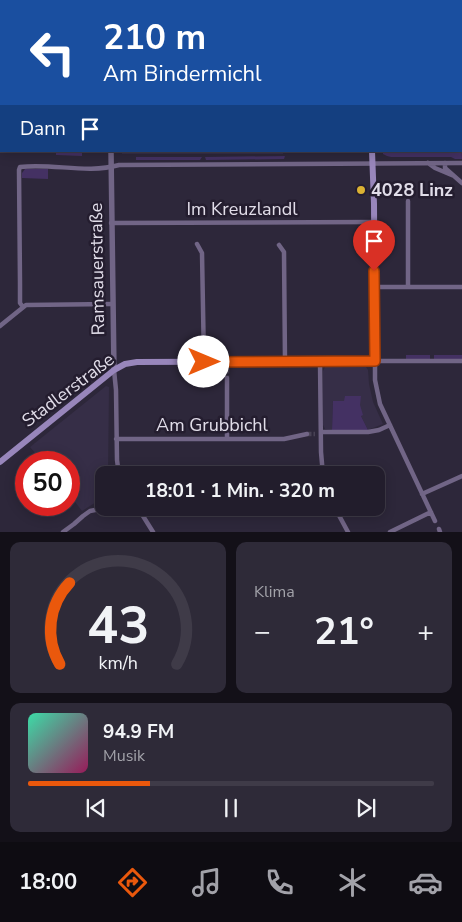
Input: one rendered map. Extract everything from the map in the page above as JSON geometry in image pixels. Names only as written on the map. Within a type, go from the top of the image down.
[{"type":"main road","points":[[372,152],[375,361]]},
{"type":"main road","name":"Stadlerstraße","points":[[0,462],[114,370],[125,364],[375,361]]},
{"type":"street","name":"Ramsauerstraße","points":[[111,152],[112,304],[117,466]]},
{"type":"street","points":[[428,163],[454,176]]},
{"type":"street","points":[[445,163],[445,168],[462,183]]},
{"type":"street","points":[[22,307],[20,303],[20,168],[106,168],[119,165],[462,163]]},
{"type":"street","points":[[408,201],[408,287]]},
{"type":"street","name":"Im Kreuzlandl","points":[[111,223],[374,222]]},
{"type":"street","points":[[197,244],[202,253],[204,362]]},
{"type":"street","points":[[279,245],[284,252],[285,361]]},
{"type":"street","points":[[375,287],[462,286]]},
{"type":"street","points":[[0,326],[22,307],[30,304],[112,304]]},
{"type":"street","points":[[320,361],[319,433],[322,466]]},
{"type":"street","points":[[375,361],[375,380],[380,404],[435,521]]},
{"type":"street","name":"Stadlerstraße","points":[[375,361],[462,361]]},
{"type":"street","points":[[227,378],[227,439]]},
{"type":"street","points":[[319,433],[368,432],[390,425]]},
{"type":"street","name":"Am Grubbichl","points":[[116,439],[284,439],[307,434]]},
{"type":"street","points":[[422,494],[462,476]]},
{"type":"street","points":[[63,532],[90,511],[95,510]]},
{"type":"street","points":[[390,532],[431,512]]},
{"type":"street","points":[[143,516],[153,532]]},
{"type":"street","points":[[339,516],[348,532]]},
{"type":"shaded area","points":[[56,152],[82,152],[82,156],[56,155]]},
{"type":"shaded area","points":[[122,152],[284,152],[283,154],[122,154]]},
{"type":"shaded area","points":[[383,152],[462,152],[462,159],[451,157],[391,157],[383,154]]},
{"type":"shaded area","points":[[285,156],[284,159],[206,160],[205,157]]},
{"type":"shaded area","points":[[136,157],[202,157],[200,160],[136,160]]},
{"type":"shaded area","points":[[25,169],[48,169],[48,179],[22,178],[22,173]]},
{"type":"shaded area","points":[[406,355],[430,355],[430,359],[406,359]]},
{"type":"shaded area","points":[[434,355],[462,355],[462,359],[434,359]]},
{"type":"shaded area","points":[[325,367],[366,367],[373,402],[383,424],[368,430],[361,416],[345,396],[345,401],[333,401],[332,430],[325,429],[323,425],[323,371]]},
{"type":"shaded area","points":[[106,386],[109,387],[108,466],[95,466],[95,503],[82,511],[80,508],[80,451],[33,451],[30,447]]},
{"type":"shaded area","points":[[345,396],[361,396],[360,405],[363,415],[361,416],[368,430],[332,430],[333,401],[344,401]]},
{"type":"tunnel","points":[[227,369],[227,378]]},
{"type":"tunnel","points":[[307,434],[315,434]]},
{"type":"place","name":"4028 Linz","points":[[361,190]]},
{"type":"route","points":[[204,362],[375,361],[374,271]]}]
